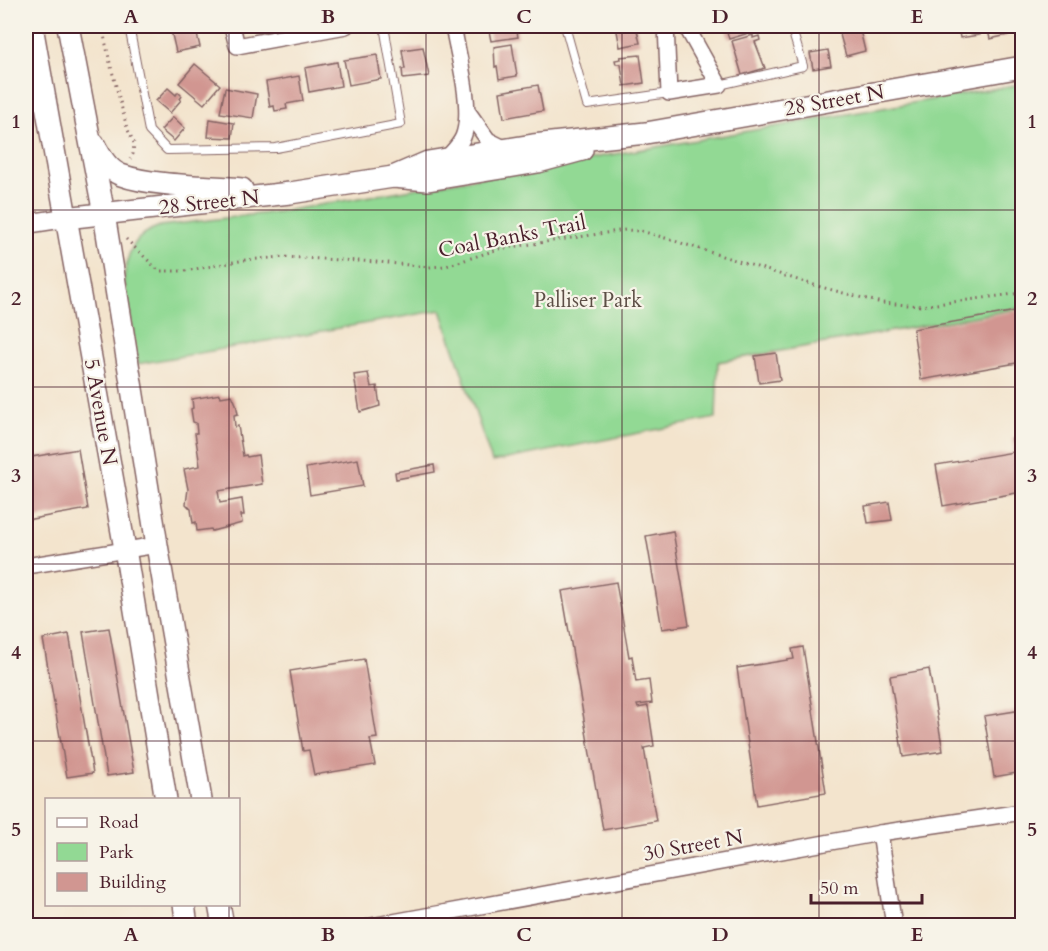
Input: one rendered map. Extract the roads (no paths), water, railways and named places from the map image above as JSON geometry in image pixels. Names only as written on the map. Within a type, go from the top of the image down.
[{"type":"main road","name":"5 Avenue N","points":[[32,26],[125,549],[166,798]]},
{"type":"main road","name":"5 Avenue N","points":[[68,26],[87,128],[112,213],[157,545],[201,798]]},
{"type":"main road","name":"28 Street N","points":[[393,177],[428,162],[506,149],[646,133],[1023,67]]},
{"type":"main road","points":[[87,128],[106,164],[120,175],[154,182],[290,193]]},
{"type":"main road","name":"28 Street N","points":[[65,218],[290,193],[393,177],[428,180],[538,162],[646,133]]},
{"type":"main road","points":[[184,906],[187,926]]},
{"type":"main road","points":[[219,906],[223,926]]},
{"type":"street","points":[[232,26],[237,46],[346,26]]},
{"type":"street","points":[[446,159],[459,145],[464,135],[468,112],[453,26]]},
{"type":"street","points":[[666,26],[669,93],[719,85],[686,26]]},
{"type":"street","points":[[468,112],[488,140],[506,149]]},
{"type":"street","name":"28 Street N","points":[[26,224],[65,218]]},
{"type":"street","points":[[26,566],[157,545]]},
{"type":"street","name":"30 Street N","points":[[371,926],[880,832],[1023,812]]},
{"type":"street","points":[[880,832],[894,926]]},
{"type":"lane","points":[[129,26],[149,131],[167,150],[276,148],[401,124],[384,26]]},
{"type":"lane","points":[[565,26],[586,105],[669,93]]},
{"type":"lane","points":[[719,85],[803,66],[791,26]]},
{"type":"lane","points":[[1019,26],[1023,35]]},
{"type":"park label","name":"Palliser Park","points":[[588,300]]}]
